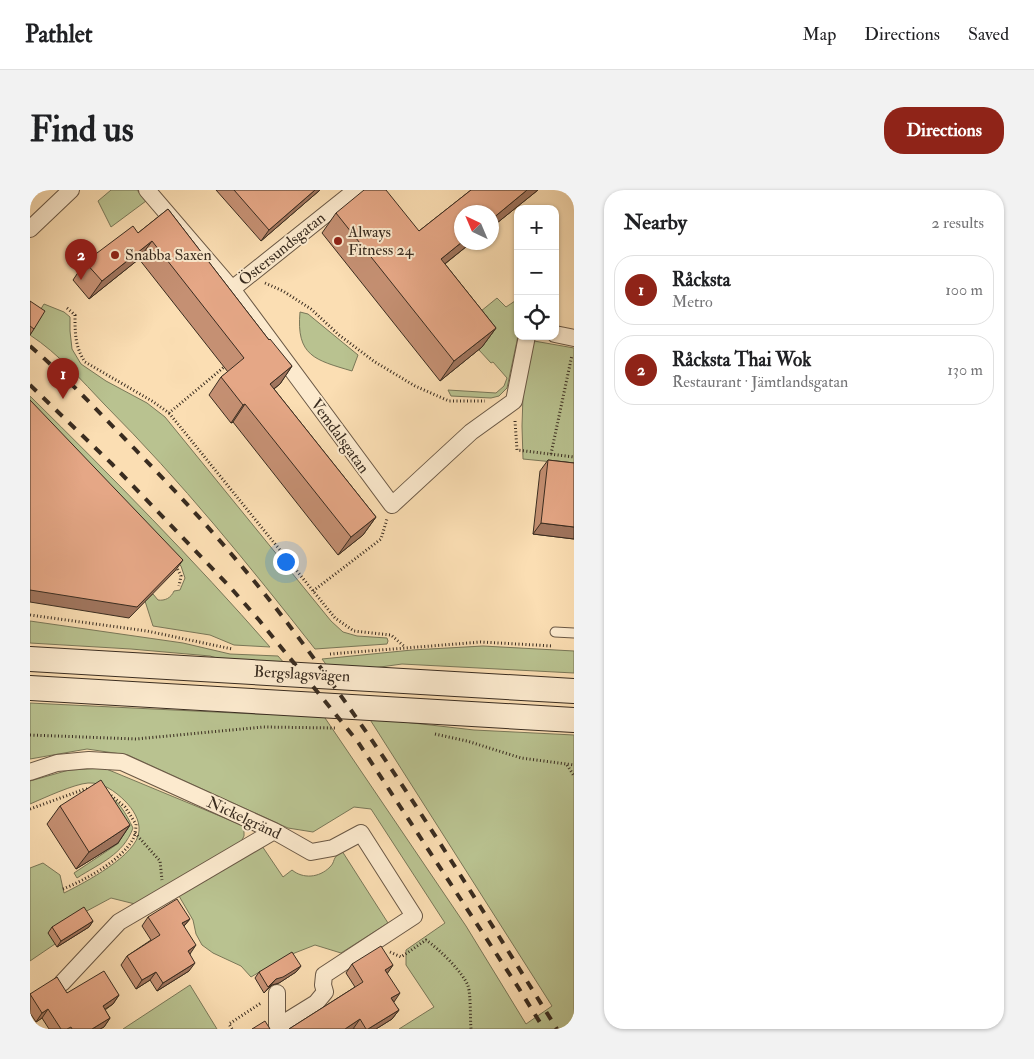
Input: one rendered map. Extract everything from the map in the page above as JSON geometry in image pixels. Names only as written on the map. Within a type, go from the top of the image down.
[{"type":"main road","name":"Bergslagsvägen","points":[[30,659],[574,691]]},
{"type":"main road","name":"Bergslagsvägen","points":[[30,688],[574,720]]},
{"type":"street","points":[[30,229],[71,190]]},
{"type":"street","name":"Vemdalsgatan","points":[[147,190],[232,289],[392,505]]},
{"type":"street","name":"Östersundsgatan","points":[[232,289],[356,190]]},
{"type":"street","points":[[559,335],[574,338]]},
{"type":"street","points":[[392,505],[471,432],[514,401],[526,340]]},
{"type":"street","name":"Nickelgränd","points":[[30,772],[57,763],[89,760],[122,762],[274,831],[311,852],[333,848],[361,833],[414,916],[324,975],[325,992],[316,1003],[282,1024],[277,1025],[277,993]]},
{"type":"street","points":[[62,983],[119,922],[274,831]]},
{"type":"lane","points":[[554,632],[574,633]]},
{"type":"path","points":[[283,291],[311,309],[339,335],[375,362],[415,386],[449,401],[514,401],[516,450],[574,458]]},
{"type":"path","points":[[67,308],[76,315],[76,341],[79,353],[85,362],[169,413],[335,618],[354,631],[391,635],[405,647]]},
{"type":"path","points":[[551,454],[572,355]]},
{"type":"path","points":[[169,413],[224,368]]},
{"type":"path","points":[[313,592],[381,539],[392,505]]},
{"type":"path","points":[[172,561],[178,568],[181,576],[179,586]]},
{"type":"path","points":[[30,615],[147,631],[238,651]]},
{"type":"path","points":[[324,654],[481,642],[556,646]]},
{"type":"path","points":[[30,735],[136,739],[263,728],[339,728]]},
{"type":"path","points":[[432,733],[467,741],[521,758],[574,765]]},
{"type":"path","points":[[566,764],[574,776]]},
{"type":"path","points":[[30,809],[85,789],[98,788]]},
{"type":"path","points":[[63,889],[80,882],[121,855],[134,838],[136,824],[125,807],[112,795],[105,792]]},
{"type":"path","points":[[135,832],[160,860],[161,876],[167,894]]},
{"type":"path","points":[[389,952],[401,957],[426,940],[433,944],[454,965],[468,986],[471,1029]]},
{"type":"path","points":[[232,1029],[228,1024],[277,993]]},
{"type":"green space","points":[[111,190],[137,190],[146,201],[111,227],[98,201]]},
{"type":"green space","points":[[497,298],[506,307],[514,302],[514,340],[517,340],[507,388],[499,396],[491,398],[451,396],[448,390],[496,393],[504,386],[507,378],[479,350],[482,347],[464,325]]},
{"type":"green space","points":[[44,304],[64,312],[70,317],[72,349],[81,364],[106,381],[147,403],[165,417],[331,621],[343,632],[357,636],[387,638],[387,644],[315,649],[240,555],[161,463],[70,368],[41,342],[30,335],[41,317],[37,315]]},
{"type":"green space","points":[[300,312],[308,314],[358,355],[352,371],[318,359],[311,354],[301,338]]},
{"type":"green space","points":[[534,341],[574,348],[574,464],[523,459],[523,395]]},
{"type":"green space","points":[[30,396],[152,519],[270,647],[234,645],[210,635],[153,626],[145,601],[153,594],[158,600],[163,600],[171,596],[174,591],[180,590],[185,578],[181,566],[30,410]]},
{"type":"green space","points":[[30,621],[183,643],[230,654],[278,656],[285,664],[227,661],[210,656],[131,649],[30,643]]},
{"type":"green space","points":[[483,646],[574,651],[574,673],[402,664],[366,669],[328,667],[322,659],[412,650]]},
{"type":"green space","points":[[30,703],[256,714],[323,715],[466,926],[526,1024],[552,1006],[369,718],[474,730],[574,735],[574,1029],[399,1029],[434,1007],[406,965],[406,950],[445,923],[371,809],[354,807],[313,832],[288,828],[128,755],[87,749],[30,759]]},
{"type":"green space","points":[[104,768],[244,826],[244,836],[241,842],[135,904],[111,898],[83,913],[55,944],[30,961],[30,868],[43,863],[60,875],[64,893],[120,859],[136,840],[139,827],[135,815],[128,804],[108,788],[93,783],[82,784],[30,804],[30,781],[69,770]]},
{"type":"green space","points":[[104,792],[122,808],[133,828],[129,837],[117,852],[77,878],[74,873],[119,843],[86,793]]},
{"type":"green space","points":[[262,846],[283,877],[292,870],[306,876],[326,871],[336,856],[342,851],[388,923],[341,953],[315,945],[287,956],[251,977],[241,966],[213,953],[202,945],[196,934],[193,920],[179,896]]},
{"type":"green space","points":[[190,985],[217,1029],[123,1029]]},
{"type":"building","points":[[234,190],[315,190],[269,230]]},
{"type":"building","points":[[364,190],[386,190],[419,231],[471,190],[527,190],[499,213],[499,205],[454,205],[454,248],[441,259],[496,328],[454,361],[336,213]]},
{"type":"building","points":[[168,209],[269,340],[292,366],[270,384],[376,517],[351,537],[245,404],[243,405],[221,377],[244,358],[152,241],[102,281],[85,262],[133,226],[138,233]]},
{"type":"building","points":[[30,301],[45,311],[34,329],[30,326]]},
{"type":"building","points":[[30,400],[183,560],[137,607],[30,590]]},
{"type":"building","points":[[548,460],[574,463],[574,527],[541,523]]},
{"type":"building","points":[[101,780],[130,825],[89,852],[60,806]]},
{"type":"building","points":[[177,899],[190,919],[182,923],[196,945],[188,951],[195,963],[163,983],[156,972],[142,980],[127,956],[160,935],[148,917]]},
{"type":"building","points":[[84,907],[93,921],[61,941],[52,927]]},
{"type":"building","points":[[381,946],[393,965],[385,970],[400,993],[391,998],[399,1010],[368,1029],[366,1029],[360,1019],[345,1029],[289,1029],[363,982],[352,964]]},
{"type":"building","points":[[292,952],[301,966],[276,979],[268,987],[259,972]]},
{"type":"building","points":[[104,971],[119,995],[103,1006],[110,1018],[92,1029],[72,1029],[71,1027],[61,1029],[48,1009],[42,1013],[30,994],[57,977],[67,993]]},
{"type":"building","points":[[265,1021],[270,1029],[252,1029]]},
{"type":"railway","points":[[30,346],[55,368],[167,482],[226,548],[282,616],[390,767],[557,1029]]},
{"type":"railway","points":[[30,385],[112,464],[230,587],[358,742],[544,1029]]},
{"type":"place","name":"Always Fitness 24","points":[[338,241]]},
{"type":"place","name":"Snabba Saxen","points":[[115,255]]},
{"type":"place","name":"Råcksta Thai Wok","points":[[81,280]]},
{"type":"place","name":"Råcksta","points":[[63,399]]}]
